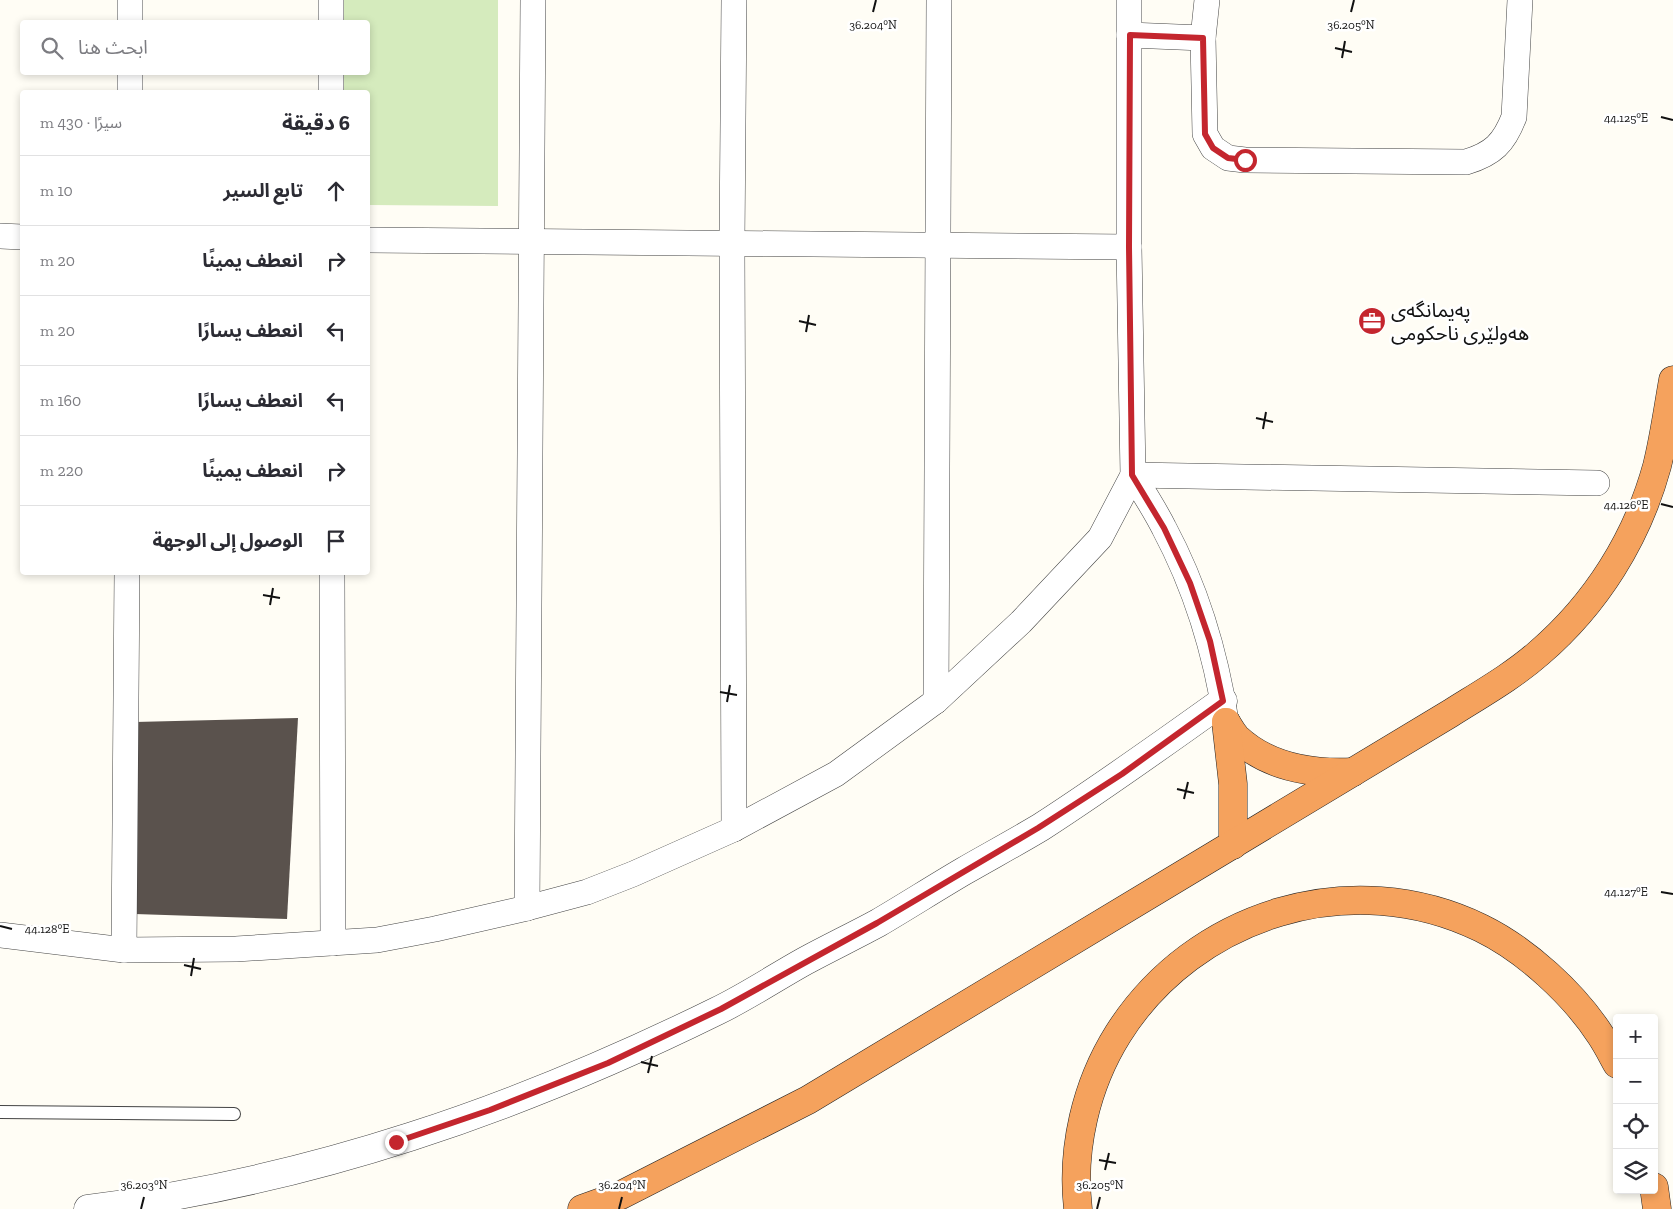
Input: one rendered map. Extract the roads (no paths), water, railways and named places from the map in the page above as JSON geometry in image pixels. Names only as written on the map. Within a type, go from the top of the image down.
[{"type":"highway","points":[[582,1209],[621,1195],[808,1100],[1451,713],[1538,654],[1566,628],[1591,600],[1631,536],[1646,501],[1657,465],[1673,380]]},
{"type":"highway","points":[[1224,712],[1236,737],[1252,749],[1269,758],[1308,771],[1354,772]]},
{"type":"highway","points":[[1224,712],[1233,784],[1233,845]]},
{"type":"highway","points":[[1078,1209],[1076,1188],[1079,1142],[1089,1097],[1106,1054],[1131,1014],[1162,979],[1197,950],[1238,927],[1277,912],[1318,902],[1360,900],[1402,903],[1435,910],[1482,928],[1528,957],[1568,993],[1601,1036],[1614,1059]]},
{"type":"highway","points":[[1655,1194],[1657,1209]]},
{"type":"street","points":[[130,0],[130,20]]},
{"type":"street","points":[[331,0],[331,20]]},
{"type":"street","points":[[527,908],[533,0]]},
{"type":"street","points":[[734,0],[732,243],[734,829]]},
{"type":"street","points":[[936,701],[939,0]]},
{"type":"street","points":[[0,935],[124,950],[236,949],[377,940],[527,908],[587,892],[633,874],[734,829],[836,774],[936,701],[1021,622],[1100,538],[1132,475],[1129,247],[1130,0]]},
{"type":"street","points":[[1206,0],[1203,38],[1205,134],[1213,148],[1228,158],[1245,160],[1466,162],[1482,157],[1497,147],[1508,133],[1514,117],[1520,0]]},
{"type":"street","points":[[1130,35],[1203,38]]},
{"type":"street","points":[[130,75],[130,90]]},
{"type":"street","points":[[331,75],[331,90]]},
{"type":"street","points":[[0,236],[20,237]]},
{"type":"street","points":[[370,240],[1129,247]]},
{"type":"street","points":[[1132,475],[1597,483]]},
{"type":"street","points":[[88,1209],[150,1201],[205,1191],[326,1163],[396,1142],[490,1110],[608,1063],[721,1009],[877,923],[1038,828],[1224,712],[1210,641],[1190,583],[1164,528],[1132,475]]},
{"type":"street","points":[[124,950],[127,575]]},
{"type":"street","points":[[332,575],[333,943]]},
{"type":"lane","points":[[0,1112],[234,1114]]},
{"type":"place","name":"پەیمانگەی هەولێری ناحکومی","points":[[1372,321]]}]
